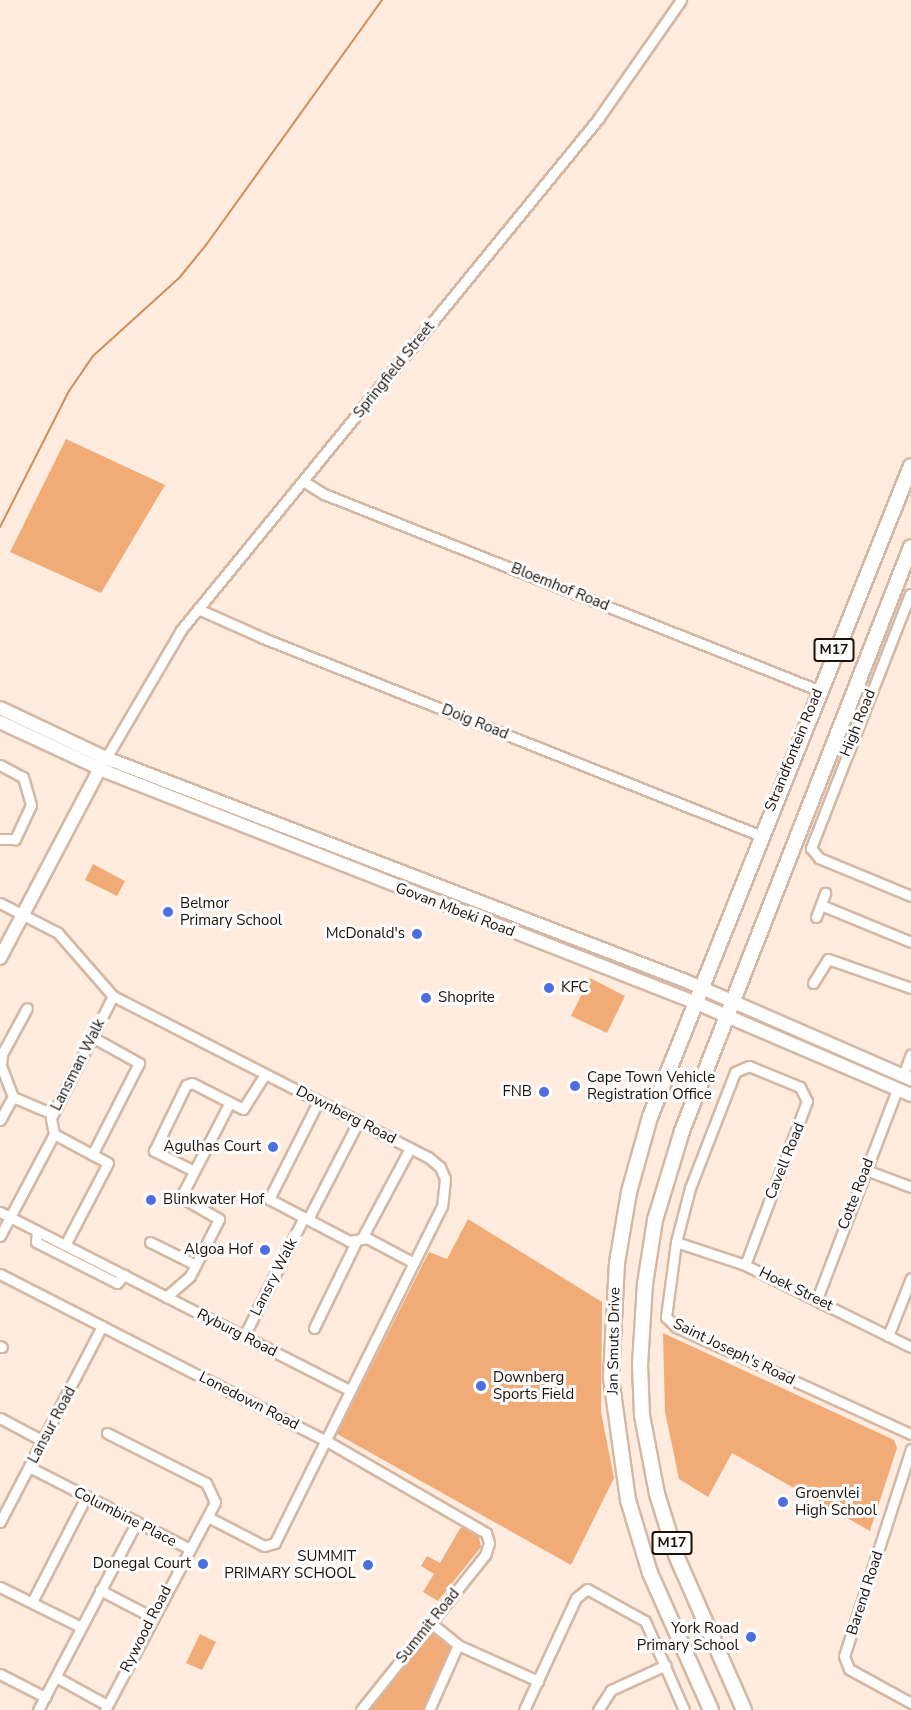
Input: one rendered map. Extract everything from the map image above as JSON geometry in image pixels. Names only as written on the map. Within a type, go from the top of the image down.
[{"type":"main road","name":"Strandfontein Road","points":[[694,1002],[818,690],[911,466]]},
{"type":"main road","name":"M17","points":[[727,1016],[911,547]]},
{"type":"main road","name":"Govan Mbeki Road","points":[[0,708],[106,765],[700,987],[907,1077]]},
{"type":"main road","name":"Govan Mbeki Road","points":[[0,722],[694,1002],[911,1095]]},
{"type":"main road","points":[[0,958],[41,881],[68,845],[106,765]]},
{"type":"main road","name":"Jan Smuts Drive","points":[[694,1002],[651,1117],[629,1192],[615,1280],[611,1366],[619,1450],[638,1536],[650,1573],[711,1710]]},
{"type":"main road","name":"Jan Smuts Drive","points":[[727,1016],[682,1131],[655,1220],[645,1284],[640,1372],[647,1450],[667,1526],[744,1710]]},
{"type":"street","name":"Springfield Street","points":[[106,765],[171,645],[198,609],[598,119],[681,0]]},
{"type":"street","name":"Bloemhof Road","points":[[303,481],[334,498],[818,690]]},
{"type":"street","name":"High Road","points":[[910,594],[812,841],[813,853],[911,896]]},
{"type":"street","name":"Doig Road","points":[[198,609],[263,638],[754,833]]},
{"type":"street","points":[[0,765],[23,777],[31,805],[15,839],[0,839]]},
{"type":"street","points":[[816,917],[825,893]]},
{"type":"street","name":"Downberg Road","points":[[0,903],[58,933],[113,996],[410,1148],[440,1167],[446,1186],[442,1206],[325,1440]]},
{"type":"street","points":[[820,905],[911,942]]},
{"type":"street","points":[[813,983],[828,959],[911,988]]},
{"type":"street","name":"Lansman Walk","points":[[54,1134],[50,1127],[53,1114],[113,996]]},
{"type":"street","points":[[27,1008],[2,1054],[1,1065],[13,1097],[53,1114]]},
{"type":"street","points":[[92,1037],[139,1063],[92,1155]]},
{"type":"street","points":[[907,1077],[911,1054]]},
{"type":"street","name":"Saint Joseph's Road","points":[[772,1074],[749,1066],[735,1072],[702,1153],[676,1242],[665,1308],[672,1325],[911,1434]]},
{"type":"street","points":[[194,1171],[154,1151],[187,1083],[247,1108],[265,1074]]},
{"type":"street","name":"Cavell Road","points":[[745,1265],[807,1101],[800,1087],[772,1074]]},
{"type":"street","name":"Cotte Road","points":[[817,1299],[897,1089]]},
{"type":"street","points":[[0,1120],[13,1097]]},
{"type":"street","points":[[166,1296],[196,1265],[219,1220],[184,1198],[194,1171],[230,1102]]},
{"type":"street","points":[[318,1102],[269,1199],[306,1218],[414,1263]]},
{"type":"street","name":"Lansry Walk","points":[[243,1336],[358,1122]]},
{"type":"street","points":[[0,1236],[54,1134],[108,1163],[65,1245]]},
{"type":"street","points":[[314,1328],[410,1148]]},
{"type":"street","points":[[866,1170],[911,1187]]},
{"type":"street","name":"Ryburg Road","points":[[0,1212],[349,1390]]},
{"type":"street","name":"Ryburg Road","points":[[36,1231],[36,1242],[117,1283],[124,1275]]},
{"type":"street","points":[[150,1242],[196,1265]]},
{"type":"street","name":"Hoek Street","points":[[676,1242],[745,1265],[911,1347]]},
{"type":"street","name":"Lonedown Road","points":[[0,1274],[325,1440],[480,1528],[489,1540]]},
{"type":"street","points":[[888,1336],[911,1278]]},
{"type":"street","name":"Lansur Road","points":[[2,1516],[102,1326]]},
{"type":"street","points":[[0,1418],[43,1441]]},
{"type":"street","name":"Columbine Place","points":[[29,1467],[188,1548],[215,1502],[207,1484],[107,1432]]},
{"type":"street","points":[[208,1517],[264,1546],[273,1545],[325,1440]]},
{"type":"street","name":"Barend Road","points":[[911,1449],[844,1656],[849,1669],[911,1703]]},
{"type":"street","points":[[32,1602],[86,1497]]},
{"type":"street","points":[[38,1710],[136,1523]]},
{"type":"street","name":"Summit Road","points":[[361,1710],[485,1555],[489,1540]]},
{"type":"street","name":"Rywood Road","points":[[106,1707],[188,1548]]},
{"type":"street","points":[[0,1587],[81,1627]]},
{"type":"street","points":[[524,1710],[576,1598],[585,1589],[595,1590],[643,1618],[666,1665],[684,1710]]},
{"type":"street","points":[[100,1590],[152,1617]]},
{"type":"street","points":[[431,1623],[458,1645],[537,1681]]},
{"type":"street","points":[[429,1710],[458,1645]]},
{"type":"street","points":[[598,1710],[610,1690],[666,1665]]},
{"type":"street","points":[[0,1674],[45,1697]]},
{"type":"street","points":[[56,1677],[106,1707]]},
{"type":"shaded area","points":[[66,439],[165,485],[101,593],[10,552]]},
{"type":"shaded area","points":[[93,864],[125,881],[117,896],[85,880]]},
{"type":"shaded area","points":[[590,978],[625,996],[607,1033],[571,1016]]},
{"type":"shaded area","name":"Downberg Sports Field","points":[[468,1219],[602,1302],[601,1412],[614,1478],[571,1565],[337,1434],[429,1252],[447,1259]]},
{"type":"shaded area","points":[[663,1333],[894,1440],[897,1448],[870,1531],[732,1453],[708,1497],[679,1479],[665,1412]]},
{"type":"shaded area","points":[[461,1527],[479,1537],[481,1547],[438,1601],[423,1592],[434,1574],[421,1566],[427,1556],[440,1563]]},
{"type":"shaded area","points":[[435,1631],[453,1647],[425,1710],[366,1710],[425,1635]]},
{"type":"shaded area","points":[[200,1634],[216,1642],[202,1670],[186,1663]]},
{"type":"waterway","points":[[0,527],[69,391],[93,356],[180,277],[206,245],[382,0]]},
{"type":"place","name":"Belmor Primary School","points":[[168,912]]},
{"type":"place","name":"McDonald's","points":[[417,934]]},
{"type":"place","name":"KFC","points":[[549,988]]},
{"type":"place","name":"Shoprite","points":[[426,998]]},
{"type":"place","name":"Cape Town Vehicle Registration Office","points":[[575,1086]]},
{"type":"place","name":"FNB","points":[[544,1092]]},
{"type":"place","name":"Agulhas Court","points":[[273,1147]]},
{"type":"place","name":"Blinkwater Hof","points":[[151,1200]]},
{"type":"place","name":"Algoa Hof","points":[[265,1250]]},
{"type":"place","name":"Downberg Sports Field","points":[[481,1386]]},
{"type":"place","name":"Groenvlei High School","points":[[783,1502]]},
{"type":"place","name":"Donegal Court","points":[[203,1564]]},
{"type":"place","name":"SUMMIT PRIMARY SCHOOL","points":[[368,1565]]},
{"type":"place","name":"York Road Primary School","points":[[751,1637]]}]
